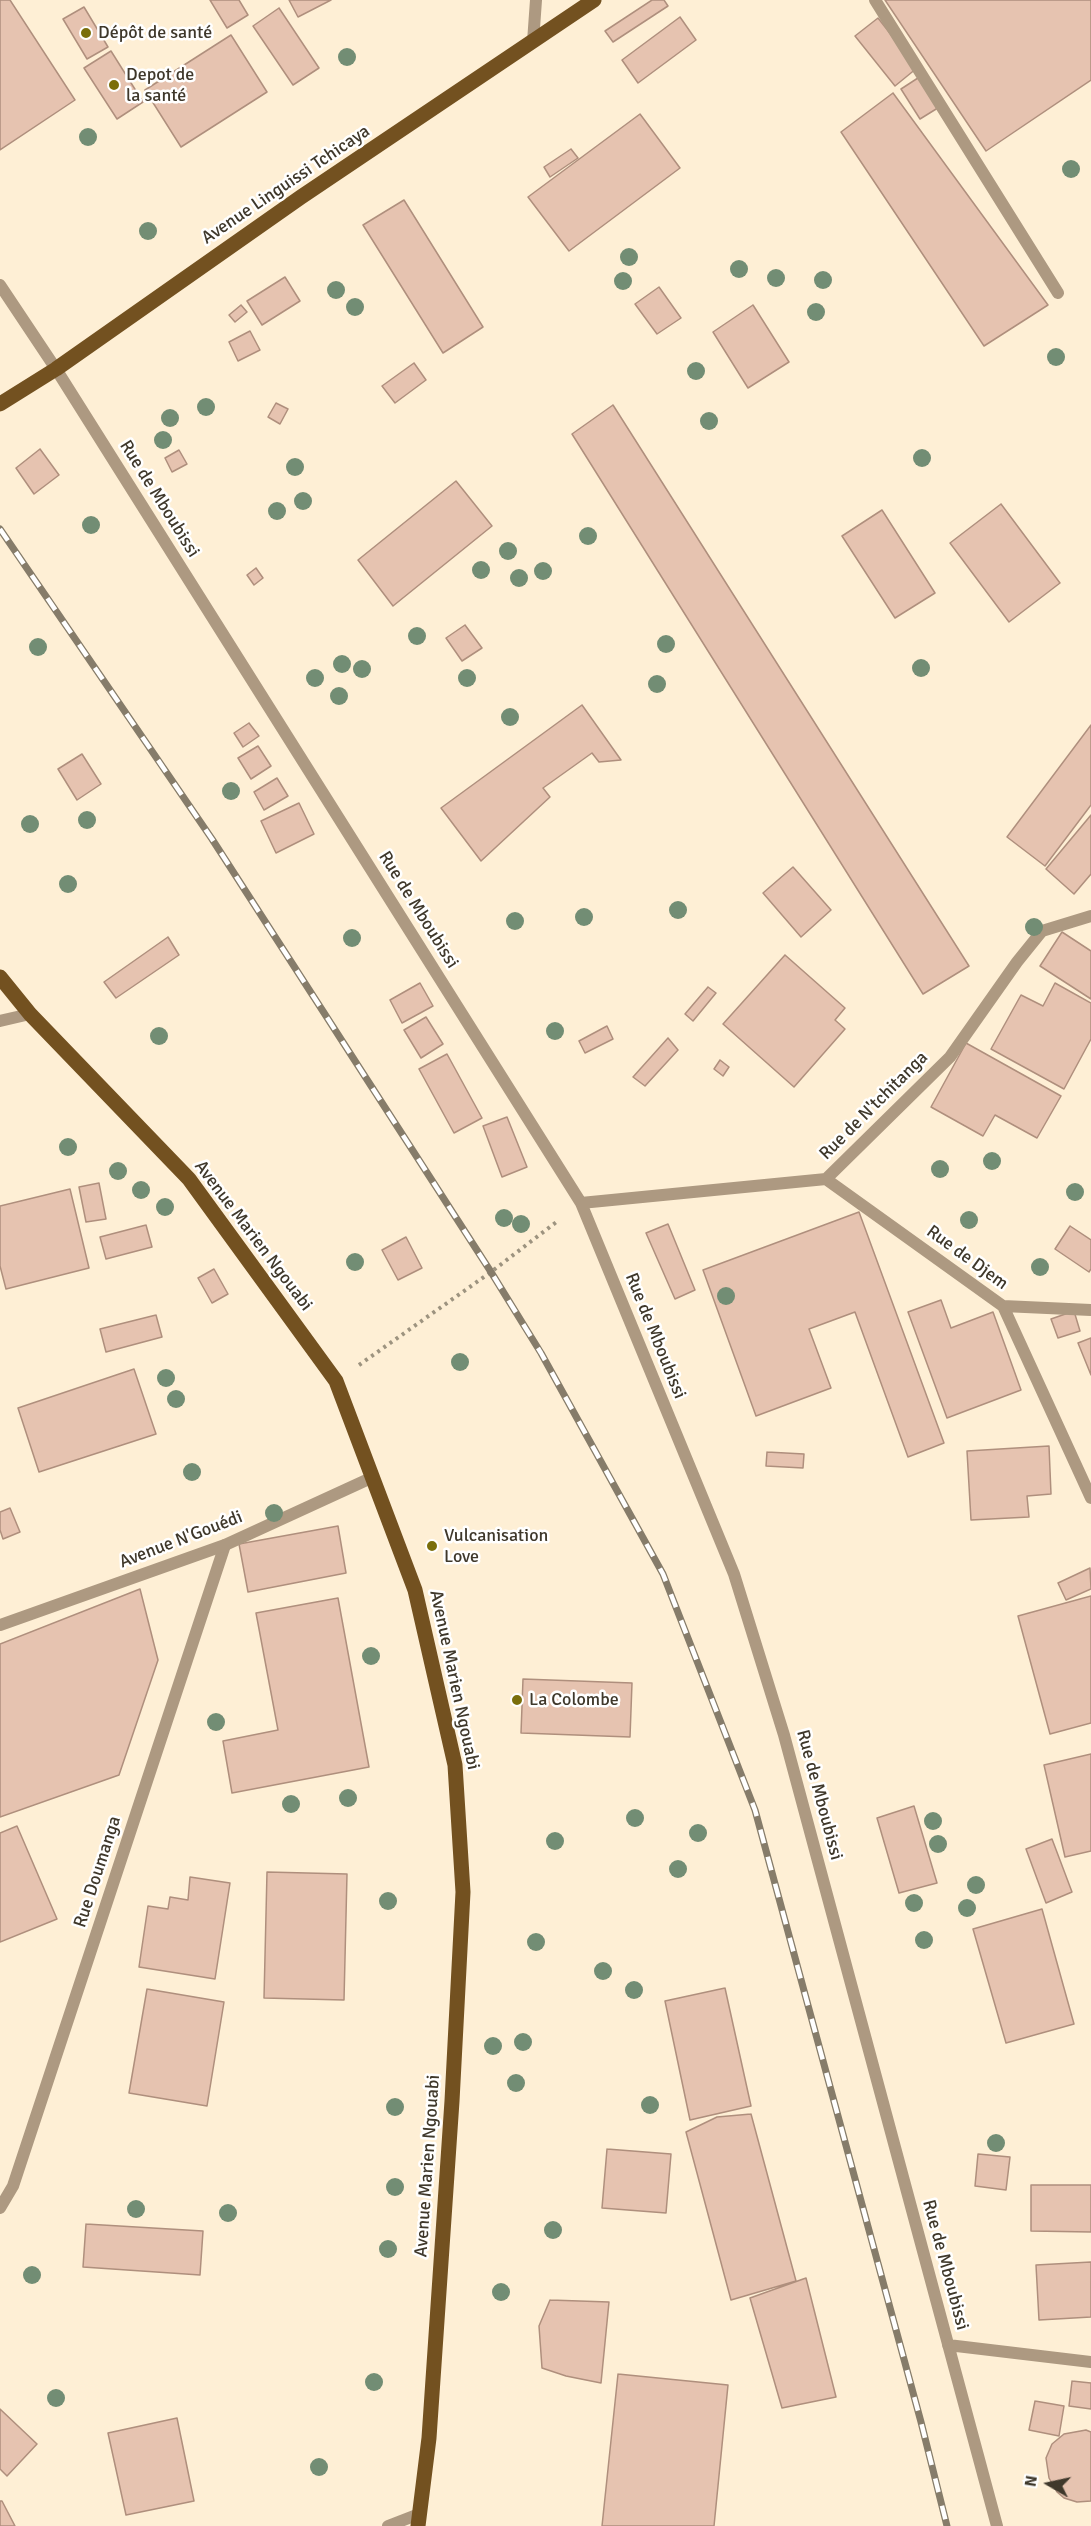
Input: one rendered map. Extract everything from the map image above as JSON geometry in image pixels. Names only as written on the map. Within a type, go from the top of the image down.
[{"type":"main road","name":"Avenue Linguissi Tchicaya","points":[[0,404],[56,369],[301,197],[594,0]]},
{"type":"main road","name":"Avenue Marien Ngouabi","points":[[0,977],[30,1014],[189,1179],[336,1381],[415,1590],[455,1765],[463,1892],[452,2112],[429,2438],[419,2520]]},
{"type":"street","points":[[533,42],[536,0]]},
{"type":"street","points":[[874,0],[1058,293]]},
{"type":"street","name":"Rue de Mboubissi","points":[[0,285],[56,369],[580,1203],[734,1574],[784,1735],[997,2526]]},
{"type":"street","name":"Rue de N'tchitanga","points":[[580,1203],[826,1179],[950,1057],[1017,962],[1042,932],[1091,916]]},
{"type":"street","points":[[0,1021],[30,1014]]},
{"type":"street","name":"Rue de Djem","points":[[826,1179],[1003,1306],[1091,1498]]},
{"type":"street","points":[[1003,1306],[1091,1310]]},
{"type":"street","name":"Avenue N'Gouédi","points":[[0,1625],[225,1545],[371,1478]]},
{"type":"street","name":"Rue Doumanga","points":[[0,2208],[13,2187],[225,1545]]},
{"type":"street","points":[[948,2345],[1091,2362]]},
{"type":"street","points":[[388,2526],[419,2520]]},
{"type":"path","points":[[336,1381],[491,1272],[580,1203]]},
{"type":"building","points":[[0,0],[10,0],[75,100],[0,150]]},
{"type":"building","points":[[210,0],[239,0],[248,15],[227,28]]},
{"type":"building","points":[[289,0],[331,0],[298,17]]},
{"type":"building","points":[[652,0],[664,0],[668,6],[613,42],[605,31]]},
{"type":"building","points":[[885,0],[1091,0],[1091,80],[986,151]]},
{"type":"building","name":"Dépôt de santé","points":[[84,7],[108,47],[87,59],[63,19]]},
{"type":"building","points":[[279,8],[319,68],[293,85],[253,26]]},
{"type":"building","points":[[680,17],[696,40],[638,83],[622,60]]},
{"type":"building","points":[[878,18],[917,68],[895,86],[855,36]]},
{"type":"building","points":[[231,35],[267,92],[181,147],[145,90]]},
{"type":"building","name":"Depot de la santé","points":[[111,51],[143,102],[117,119],[84,68]]},
{"type":"building","points":[[921,76],[941,106],[920,119],[901,89]]},
{"type":"building","points":[[893,93],[1048,305],[984,346],[841,132]]},
{"type":"building","points":[[640,114],[680,168],[569,251],[528,197]]},
{"type":"building","points":[[571,149],[578,158],[550,177],[544,167]]},
{"type":"building","points":[[404,200],[483,327],[443,353],[363,225]]},
{"type":"building","points":[[285,277],[300,301],[262,325],[247,301]]},
{"type":"building","points":[[659,287],[681,318],[657,334],[635,304]]},
{"type":"building","points":[[241,305],[247,312],[235,322],[229,315]]},
{"type":"building","points":[[753,305],[789,362],[748,388],[713,332]]},
{"type":"building","points":[[250,331],[260,350],[238,361],[229,342]]},
{"type":"building","points":[[414,363],[426,380],[395,403],[382,386]]},
{"type":"building","points":[[276,403],[288,409],[280,424],[268,417]]},
{"type":"building","points":[[613,405],[969,966],[923,994],[572,434]]},
{"type":"building","points":[[40,449],[59,475],[34,494],[16,468]]},
{"type":"building","points":[[179,450],[187,464],[172,472],[165,458]]},
{"type":"building","points":[[456,481],[492,526],[393,606],[358,560]]},
{"type":"building","points":[[1001,504],[1060,583],[1009,622],[950,543]]},
{"type":"building","points":[[882,510],[935,593],[895,618],[842,536]]},
{"type":"building","points":[[256,568],[263,578],[254,585],[247,575]]},
{"type":"building","points":[[465,625],[482,648],[462,661],[446,638]]},
{"type":"building","points":[[582,705],[621,760],[599,762],[592,753],[543,788],[550,797],[481,861],[441,808]]},
{"type":"building","points":[[249,723],[259,736],[243,747],[234,733]]},
{"type":"building","points":[[1091,725],[1091,805],[1045,866],[1007,837]]},
{"type":"building","points":[[258,746],[271,766],[251,779],[238,758]]},
{"type":"building","points":[[82,754],[101,784],[77,800],[58,769]]},
{"type":"building","points":[[277,778],[288,796],[264,810],[254,792]]},
{"type":"building","points":[[299,803],[314,834],[276,853],[261,821]]},
{"type":"building","points":[[1091,815],[1091,874],[1074,894],[1046,869]]},
{"type":"building","points":[[793,867],[831,910],[801,937],[763,893]]},
{"type":"building","points":[[1062,932],[1091,951],[1091,999],[1040,966]]},
{"type":"building","points":[[168,937],[179,955],[116,998],[104,982]]},
{"type":"building","points":[[785,955],[845,1008],[835,1020],[845,1029],[794,1087],[723,1024]]},
{"type":"building","points":[[420,983],[433,1006],[402,1023],[390,1000]]},
{"type":"building","points":[[1055,983],[1091,1003],[1091,1039],[1064,1089],[991,1049],[1021,995],[1043,1006]]},
{"type":"building","points":[[708,987],[716,993],[693,1021],[685,1014]]},
{"type":"building","points":[[426,1017],[443,1044],[421,1058],[404,1030]]},
{"type":"building","points":[[607,1026],[613,1039],[585,1053],[579,1041]]},
{"type":"building","points":[[668,1038],[678,1050],[645,1086],[633,1077]]},
{"type":"building","points":[[966,1043],[1061,1096],[1037,1138],[995,1115],[983,1136],[931,1107]]},
{"type":"building","points":[[447,1054],[482,1118],[454,1133],[419,1069]]},
{"type":"building","points":[[720,1060],[729,1067],[723,1076],[714,1069]]},
{"type":"building","points":[[507,1117],[527,1167],[502,1177],[483,1126]]},
{"type":"building","points":[[99,1183],[106,1219],[86,1222],[79,1187]]},
{"type":"building","points":[[70,1189],[89,1268],[6,1289],[0,1266],[0,1206]]},
{"type":"building","points":[[859,1212],[944,1443],[908,1457],[855,1312],[809,1329],[831,1388],[756,1416],[703,1270]]},
{"type":"building","points":[[668,1224],[695,1290],[675,1299],[646,1233]]},
{"type":"building","points":[[146,1225],[152,1247],[106,1259],[100,1237]]},
{"type":"building","points":[[1070,1226],[1091,1240],[1091,1269],[1089,1272],[1055,1249]]},
{"type":"building","points":[[406,1237],[422,1268],[398,1280],[382,1250]]},
{"type":"building","points":[[214,1269],[228,1294],[212,1303],[198,1278]]},
{"type":"building","points":[[941,1300],[951,1328],[993,1312],[1021,1390],[947,1418],[908,1312]]},
{"type":"building","points":[[1074,1311],[1080,1331],[1058,1338],[1051,1319]]},
{"type":"building","points":[[156,1315],[162,1337],[106,1352],[100,1329]]},
{"type":"building","points":[[1091,1338],[1091,1375],[1078,1343]]},
{"type":"building","points":[[134,1369],[156,1434],[39,1472],[18,1408]]},
{"type":"building","points":[[1049,1446],[1051,1494],[1027,1496],[1029,1517],[971,1520],[967,1451]]},
{"type":"building","points":[[767,1452],[804,1454],[803,1468],[766,1466]]},
{"type":"building","points":[[10,1508],[20,1532],[3,1539],[0,1530],[0,1512]]},
{"type":"building","points":[[338,1526],[346,1573],[248,1592],[239,1544]]},
{"type":"building","points":[[1090,1568],[1091,1589],[1066,1600],[1058,1583]]},
{"type":"building","points":[[140,1589],[158,1660],[119,1775],[0,1817],[0,1644]]},
{"type":"building","points":[[1091,1596],[1091,1723],[1050,1734],[1018,1616]]},
{"type":"building","points":[[338,1598],[369,1767],[232,1793],[223,1741],[278,1730],[256,1613]]},
{"type":"building","points":[[523,1679],[632,1683],[630,1737],[521,1733]]},
{"type":"building","points":[[1091,1754],[1091,1851],[1065,1857],[1044,1765]]},
{"type":"building","points":[[914,1806],[937,1883],[899,1893],[877,1818]]},
{"type":"building","points":[[17,1826],[57,1919],[0,1942],[0,1833]]},
{"type":"building","points":[[1052,1839],[1072,1892],[1046,1903],[1026,1849]]},
{"type":"building","points":[[267,1872],[347,1874],[344,2000],[264,1998]]},
{"type":"building","points":[[190,1877],[230,1883],[215,1979],[139,1967],[148,1906],[168,1909],[170,1897],[188,1900]]},
{"type":"building","points":[[1042,1909],[1074,2024],[1006,2043],[973,1929]]},
{"type":"building","points":[[725,1988],[751,2106],[690,2120],[665,2001]]},
{"type":"building","points":[[147,1989],[224,2002],[207,2106],[129,2093]]},
{"type":"building","points":[[751,2114],[796,2281],[731,2300],[686,2132],[717,2117]]},
{"type":"building","points":[[607,2149],[671,2154],[666,2213],[602,2208]]},
{"type":"building","points":[[978,2154],[1010,2157],[1006,2190],[975,2186]]},
{"type":"building","points":[[1031,2185],[1091,2185],[1091,2232],[1031,2231]]},
{"type":"building","points":[[86,2224],[203,2231],[200,2275],[83,2267]]},
{"type":"building","points":[[1091,2262],[1091,2317],[1039,2320],[1036,2265]]},
{"type":"building","points":[[806,2278],[836,2397],[782,2408],[750,2298]]},
{"type":"building","points":[[550,2300],[609,2302],[601,2383],[566,2376],[542,2368],[539,2326]]},
{"type":"building","points":[[618,2374],[728,2385],[714,2526],[602,2526]]},
{"type":"building","points":[[1072,2381],[1091,2383],[1091,2409],[1069,2406]]},
{"type":"building","points":[[1035,2401],[1064,2406],[1059,2436],[1029,2430]]},
{"type":"building","points":[[0,2409],[37,2444],[7,2476],[0,2469]]},
{"type":"building","points":[[177,2418],[194,2501],[126,2515],[108,2433]]},
{"type":"building","points":[[1086,2430],[1091,2432],[1091,2501],[1077,2502],[1064,2498],[1057,2492],[1049,2478],[1046,2458],[1052,2444],[1064,2434]]},
{"type":"building","points":[[0,2501],[2,2501],[15,2526],[0,2526]]},
{"type":"railway","points":[[0,529],[212,839],[491,1272],[541,1353],[663,1574],[755,1810],[921,2422],[947,2526]]},
{"type":"place","name":"Dépôt de santé","points":[[86,33]]},
{"type":"place","name":"Depot de la santé","points":[[114,85]]},
{"type":"place","name":"Vulcanisation Love","points":[[432,1546]]},
{"type":"place","name":"La Colombe","points":[[517,1700]]}]
